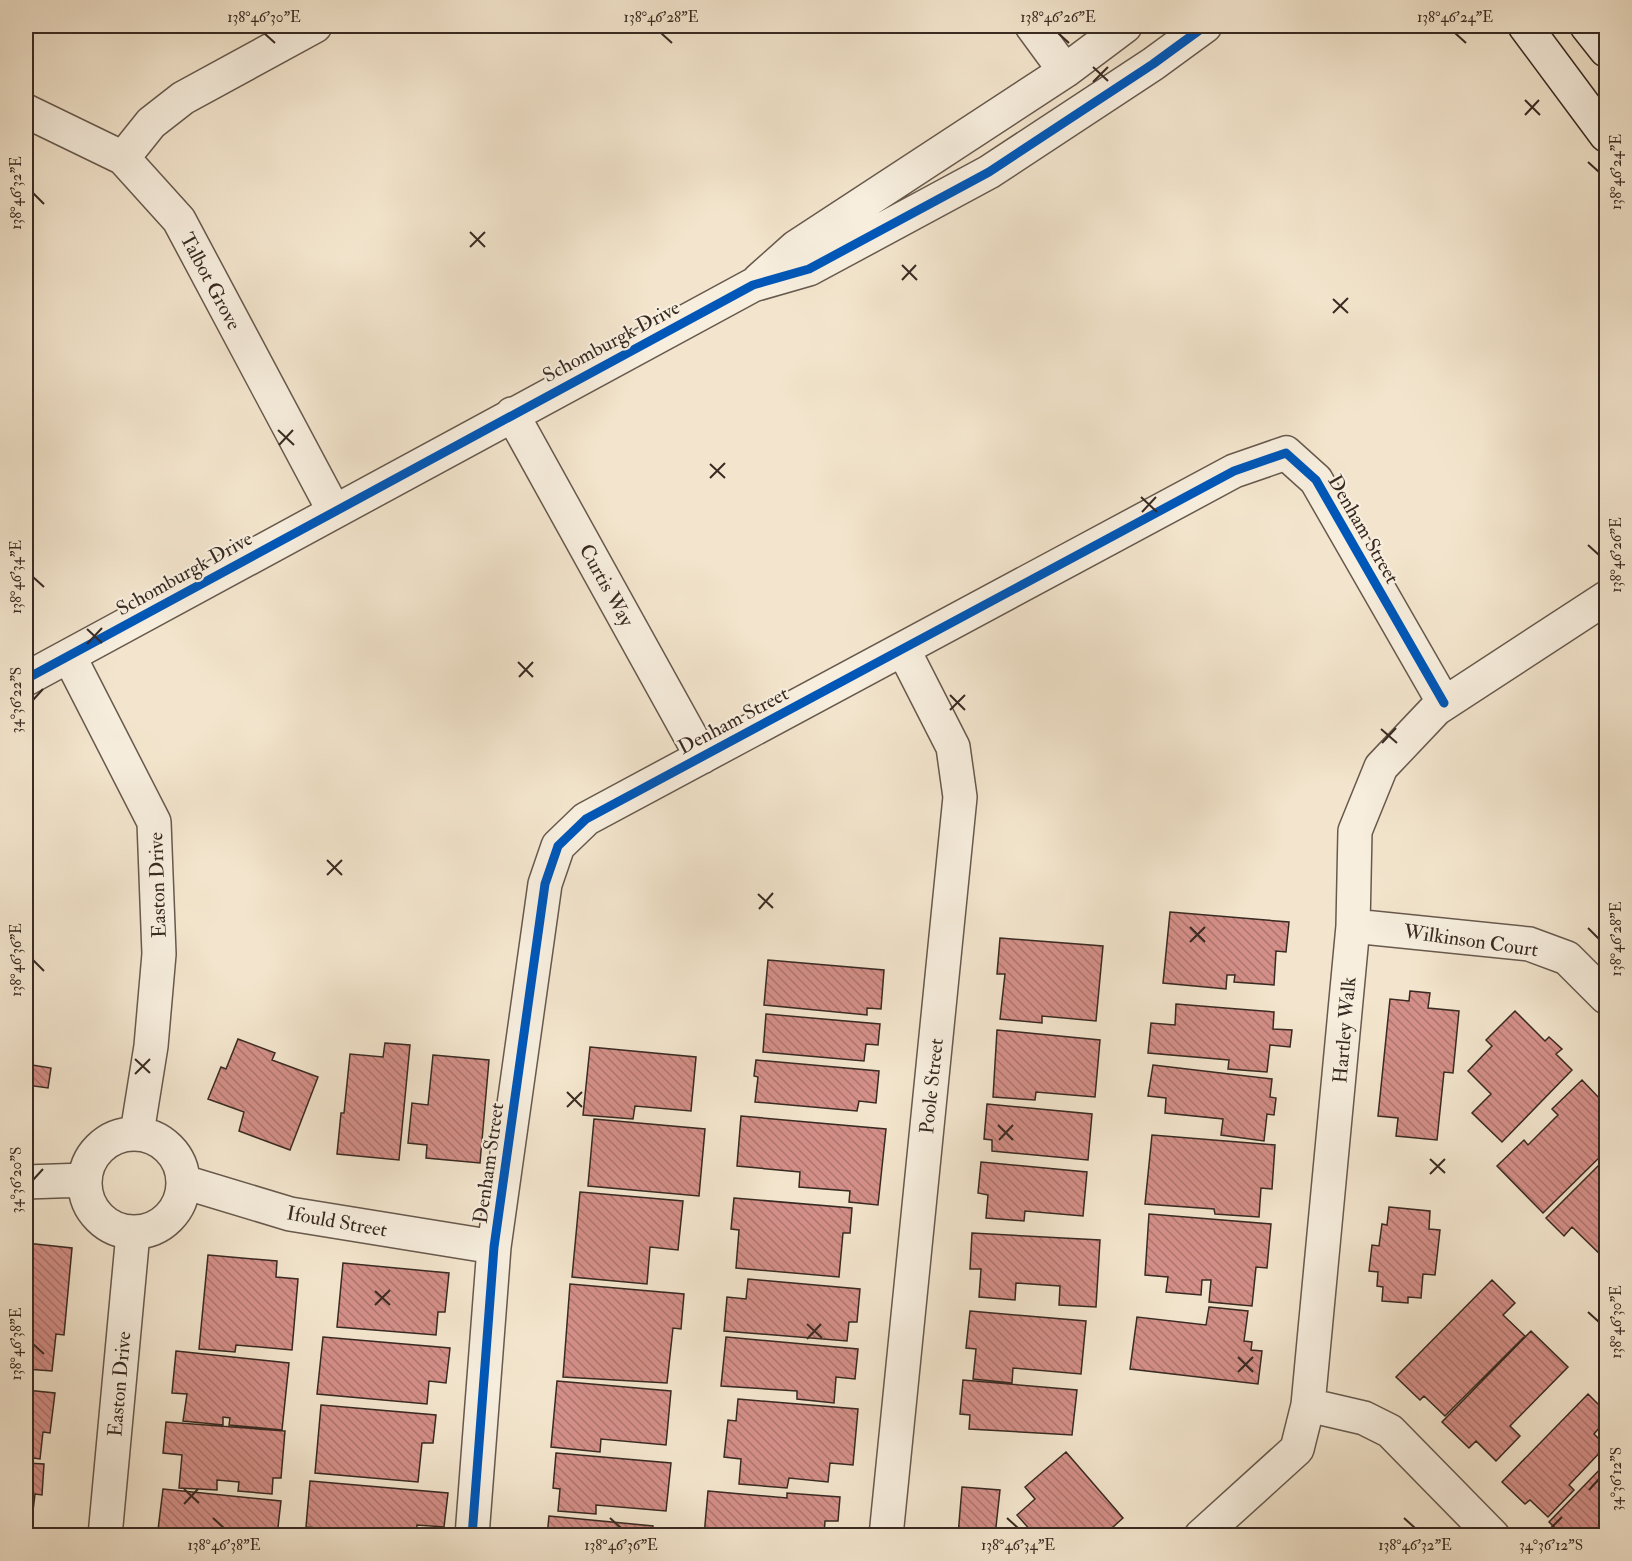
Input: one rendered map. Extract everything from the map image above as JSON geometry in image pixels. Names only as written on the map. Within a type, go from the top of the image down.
[{"type":"street","points":[[123,158],[151,123],[183,98],[315,26]]},
{"type":"street","points":[[1032,26],[1065,71]]},
{"type":"street","name":"Schomburgk Drive","points":[[753,285],[796,247],[1065,71],[1125,26]]},
{"type":"street","name":"Schomburgk Drive","points":[[26,679],[753,285],[809,269],[989,172],[1153,64],[1205,26]]},
{"type":"street","points":[[1525,26],[1606,135]]},
{"type":"street","points":[[1587,26],[1606,50]]},
{"type":"street","name":"Talbot Grove","points":[[26,111],[123,158],[179,220],[334,511]]},
{"type":"street","name":"Curtis Way","points":[[512,414],[702,757]]},
{"type":"street","name":"Denham Street","points":[[472,1536],[494,1247],[545,884],[558,846],[586,819],[1234,471],[1286,453],[1316,480],[1444,703]]},
{"type":"street","name":"Hartley Walk","points":[[1201,1536],[1297,1449],[1308,1405],[1353,926],[1354,831],[1381,767],[1436,709],[1606,598]]},
{"type":"street","name":"Poole Street","points":[[886,1536],[960,797],[953,747],[903,649]]},
{"type":"street","name":"Easton Drive","points":[[69,656],[154,822],[159,954],[151,1046],[137,1133]]},
{"type":"street","name":"Wilkinson Court","points":[[1353,926],[1529,944],[1567,958],[1606,997]]},
{"type":"street","points":[[137,1133],[154,1137],[168,1146],[179,1160],[184,1182],[181,1199],[166,1220],[152,1229],[133,1233],[116,1229],[99,1217],[89,1203],[85,1180],[89,1163],[98,1149],[109,1140],[137,1133]]},
{"type":"street","points":[[26,1182],[85,1180]]},
{"type":"street","name":"Ifould Street","points":[[184,1182],[290,1214],[494,1247]]},
{"type":"street","name":"Easton Drive","points":[[105,1536],[133,1233]]},
{"type":"street","points":[[1308,1405],[1364,1418],[1390,1431],[1493,1536]]},
{"type":"building","points":[[1170,912],[1289,922],[1286,952],[1276,951],[1274,985],[1234,982],[1235,975],[1227,975],[1226,989],[1163,983]]},
{"type":"building","points":[[1000,938],[1103,946],[1096,1021],[1042,1016],[1042,1023],[1000,1019],[1005,974],[997,974]]},
{"type":"building","points":[[768,960],[884,970],[881,1009],[867,1008],[867,1015],[764,1005]]},
{"type":"building","points":[[1410,991],[1430,993],[1428,1008],[1459,1011],[1453,1073],[1444,1072],[1437,1140],[1396,1136],[1398,1118],[1378,1116],[1390,999],[1409,1001]]},
{"type":"building","points":[[1176,1004],[1274,1012],[1273,1029],[1292,1030],[1290,1047],[1270,1045],[1267,1072],[1228,1069],[1229,1060],[1148,1053],[1151,1023],[1175,1025]]},
{"type":"building","points":[[1515,1011],[1545,1041],[1549,1037],[1562,1049],[1556,1054],[1572,1070],[1502,1142],[1472,1113],[1491,1094],[1468,1071],[1492,1046],[1486,1040]]},
{"type":"building","points":[[766,1014],[880,1024],[878,1045],[866,1044],[864,1061],[763,1052]]},
{"type":"building","points":[[997,1030],[1100,1040],[1095,1097],[1036,1092],[1035,1100],[993,1097]]},
{"type":"building","points":[[238,1039],[275,1053],[272,1060],[318,1077],[290,1150],[239,1131],[244,1112],[208,1099],[221,1067],[226,1069]]},
{"type":"building","points":[[385,1043],[410,1045],[399,1160],[337,1154],[350,1054],[383,1057]]},
{"type":"building","points":[[590,1047],[696,1057],[691,1111],[635,1106],[633,1119],[583,1115]]},
{"type":"building","points":[[433,1055],[489,1060],[480,1163],[426,1158],[427,1145],[408,1143],[412,1103],[428,1105]]},
{"type":"building","points":[[756,1060],[879,1071],[876,1103],[859,1101],[857,1111],[755,1102],[758,1077],[754,1076]]},
{"type":"building","points":[[26,1064],[51,1068],[48,1088],[27,1085],[26,1098]]},
{"type":"building","points":[[1153,1065],[1272,1079],[1270,1097],[1276,1098],[1274,1115],[1267,1114],[1264,1141],[1221,1135],[1223,1119],[1165,1113],[1166,1098],[1148,1096]]},
{"type":"building","points":[[1582,1080],[1600,1099],[1606,1093],[1606,1151],[1543,1213],[1497,1166],[1524,1140],[1528,1145],[1558,1115],[1552,1109]]},
{"type":"building","points":[[987,1104],[1092,1114],[1088,1160],[992,1151],[992,1140],[984,1139]]},
{"type":"building","points":[[741,1116],[886,1129],[878,1205],[849,1202],[850,1191],[799,1187],[800,1172],[737,1166]]},
{"type":"building","points":[[594,1119],[705,1129],[699,1196],[588,1186]]},
{"type":"building","points":[[1152,1135],[1275,1145],[1272,1189],[1261,1188],[1259,1217],[1215,1214],[1214,1209],[1145,1204]]},
{"type":"building","points":[[1606,1158],[1606,1255],[1604,1258],[1572,1227],[1564,1236],[1546,1218]]},
{"type":"building","points":[[981,1162],[1087,1172],[1083,1216],[1025,1211],[1024,1221],[986,1218],[988,1195],[978,1193]]},
{"type":"building","points":[[580,1192],[683,1201],[678,1250],[650,1247],[647,1284],[572,1277]]},
{"type":"building","points":[[734,1198],[852,1208],[850,1233],[843,1233],[839,1277],[736,1268],[739,1230],[731,1229]]},
{"type":"building","points":[[1389,1207],[1430,1211],[1429,1229],[1440,1230],[1435,1275],[1423,1274],[1421,1298],[1408,1297],[1408,1303],[1382,1301],[1383,1287],[1377,1286],[1378,1272],[1369,1271],[1372,1245],[1379,1246],[1382,1224],[1387,1225]]},
{"type":"building","points":[[1149,1214],[1271,1224],[1267,1268],[1256,1267],[1252,1306],[1209,1302],[1211,1280],[1202,1280],[1201,1295],[1166,1292],[1168,1277],[1145,1275]]},
{"type":"building","points":[[972,1233],[1100,1240],[1096,1307],[1059,1305],[1060,1286],[1016,1283],[1015,1300],[979,1297],[981,1269],[970,1269]]},
{"type":"building","points":[[26,1243],[72,1248],[64,1335],[56,1334],[52,1371],[26,1369]]},
{"type":"building","points":[[208,1255],[277,1261],[276,1277],[298,1279],[292,1350],[236,1345],[235,1352],[199,1349]]},
{"type":"building","points":[[343,1263],[449,1273],[445,1312],[438,1312],[436,1335],[337,1327]]},
{"type":"building","points":[[748,1279],[860,1289],[857,1322],[849,1322],[847,1341],[724,1331],[727,1297],[746,1299]]},
{"type":"building","points":[[1492,1280],[1515,1303],[1503,1315],[1525,1336],[1445,1416],[1424,1396],[1420,1400],[1396,1377]]},
{"type":"building","points":[[570,1284],[684,1294],[681,1329],[673,1328],[667,1383],[563,1377]]},
{"type":"building","points":[[1209,1307],[1248,1311],[1244,1341],[1252,1342],[1251,1350],[1262,1351],[1258,1384],[1130,1369],[1137,1317],[1206,1325]]},
{"type":"building","points":[[970,1311],[1086,1321],[1081,1374],[1013,1368],[1012,1383],[973,1379],[976,1349],[966,1348]]},
{"type":"building","points":[[1531,1331],[1568,1367],[1510,1426],[1520,1436],[1496,1461],[1476,1441],[1469,1448],[1442,1422]]},
{"type":"building","points":[[323,1337],[450,1348],[446,1383],[429,1381],[427,1404],[317,1394]]},
{"type":"building","points":[[726,1337],[858,1349],[855,1379],[836,1377],[834,1403],[797,1399],[797,1391],[721,1386]]},
{"type":"building","points":[[176,1351],[289,1363],[282,1430],[229,1425],[230,1418],[223,1417],[223,1425],[183,1421],[187,1394],[172,1393]]},
{"type":"building","points":[[963,1380],[1077,1390],[1072,1435],[969,1429],[970,1415],[960,1414]]},
{"type":"building","points":[[557,1381],[671,1391],[666,1445],[601,1439],[600,1452],[551,1447]]},
{"type":"building","points":[[26,1390],[55,1393],[50,1433],[43,1432],[40,1459],[26,1457]]},
{"type":"building","points":[[1588,1394],[1606,1412],[1606,1420],[1594,1434],[1606,1446],[1569,1485],[1574,1490],[1548,1517],[1530,1500],[1525,1504],[1502,1482]]},
{"type":"building","points":[[738,1399],[858,1409],[853,1465],[830,1463],[828,1482],[789,1478],[787,1488],[739,1484],[741,1459],[724,1457],[728,1420],[736,1421]]},
{"type":"building","points":[[321,1405],[436,1415],[433,1443],[422,1443],[418,1482],[315,1473]]},
{"type":"building","points":[[166,1422],[285,1431],[281,1478],[273,1478],[272,1494],[238,1491],[239,1482],[217,1480],[217,1490],[179,1488],[182,1455],[163,1453]]},
{"type":"building","points":[[1066,1452],[1123,1518],[1103,1536],[1028,1536],[1032,1532],[1017,1515],[1035,1499],[1025,1487]]},
{"type":"building","points":[[556,1453],[671,1463],[666,1511],[596,1505],[596,1514],[558,1511],[560,1489],[553,1488]]},
{"type":"building","points":[[26,1463],[44,1464],[42,1495],[35,1494],[30,1536],[26,1535]]},
{"type":"building","points":[[1606,1463],[1606,1536],[1563,1536],[1549,1522]]},
{"type":"building","points":[[310,1481],[448,1493],[444,1527],[417,1525],[416,1536],[375,1536],[376,1533],[306,1527]]},
{"type":"building","points":[[962,1487],[1000,1490],[995,1536],[958,1536]]},
{"type":"building","points":[[163,1489],[281,1501],[277,1536],[176,1536],[176,1533],[158,1530]]},
{"type":"building","points":[[708,1491],[787,1498],[787,1493],[840,1497],[838,1521],[825,1521],[824,1536],[704,1536]]},
{"type":"building","points":[[549,1516],[653,1526],[652,1536],[547,1536]]},
{"type":"cycle path","points":[[26,679],[753,285],[809,269],[989,172],[1153,64],[1205,26]]},
{"type":"cycle path","points":[[472,1536],[494,1247],[545,884],[558,846],[586,819],[1234,471],[1286,453],[1316,480],[1444,703]]}]
